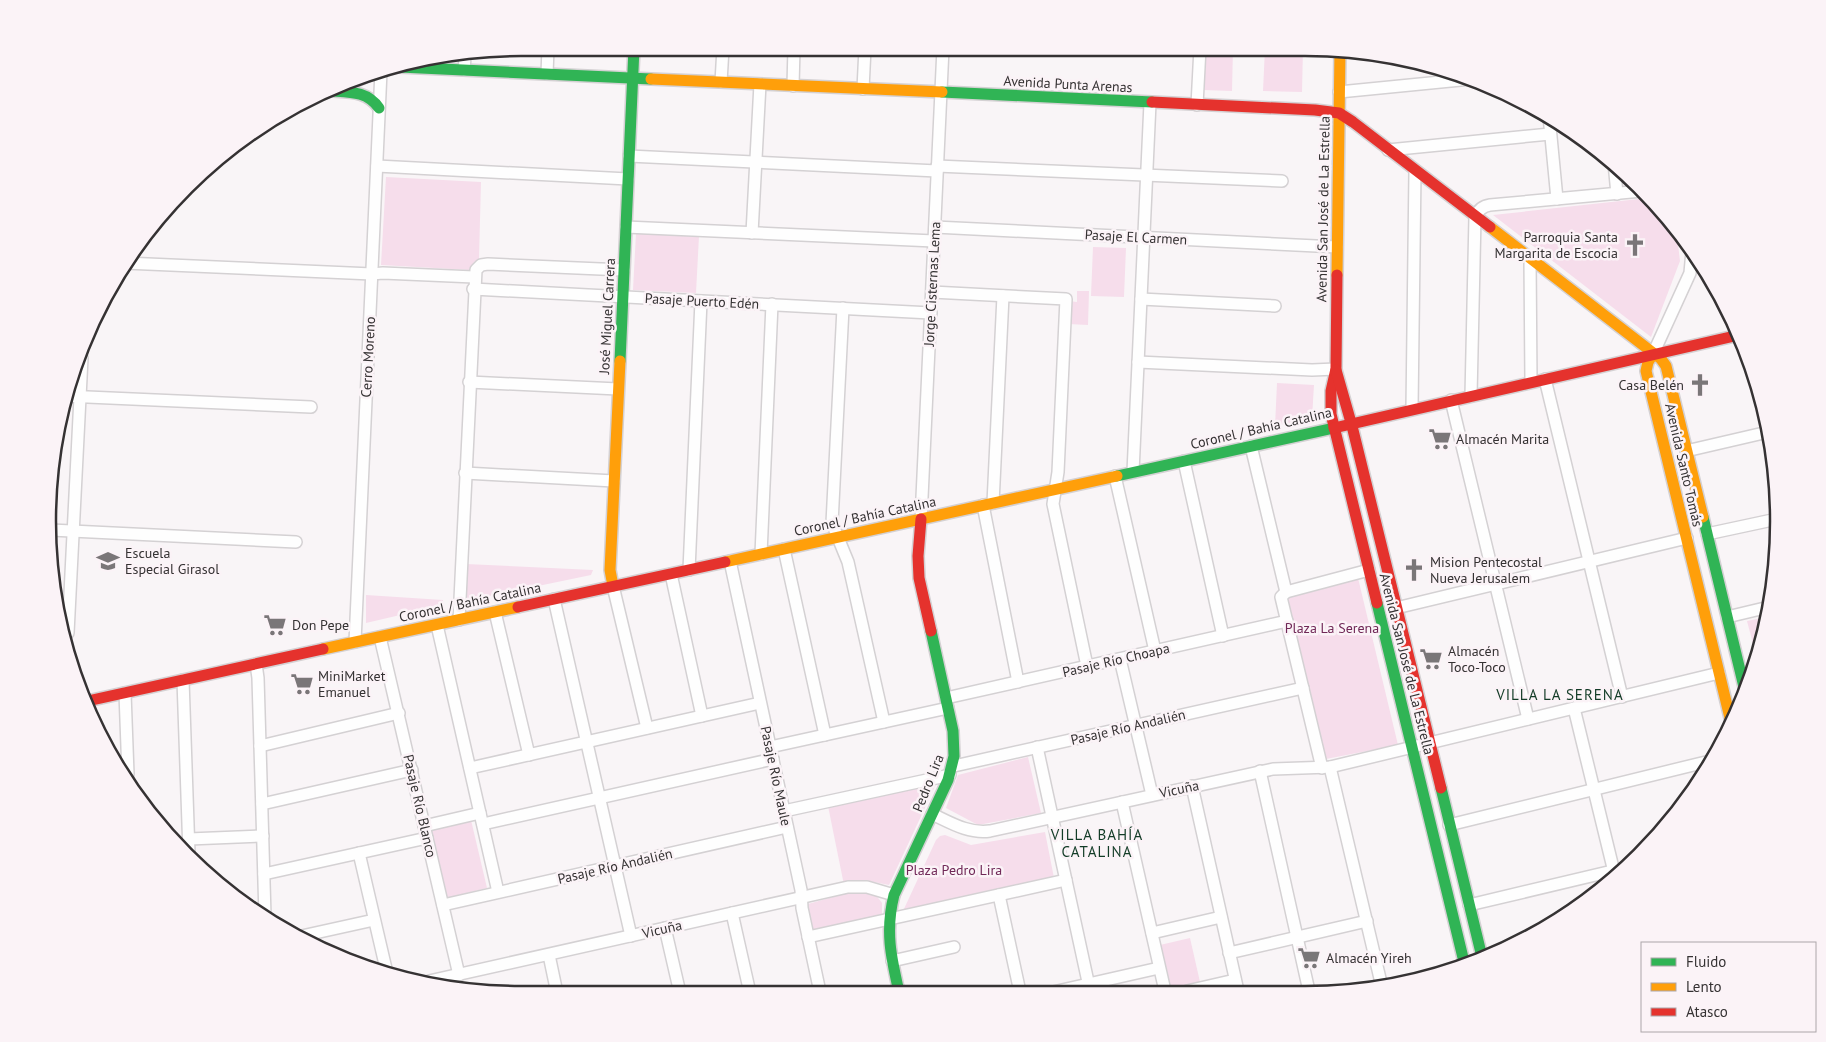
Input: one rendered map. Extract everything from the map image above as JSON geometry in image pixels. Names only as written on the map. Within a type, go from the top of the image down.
[{"type":"main road","name":"José Miguel Carrera","points":[[613,586],[610,570],[634,56]]},
{"type":"main road","name":"Avenida San José de La Estrella","points":[[1340,57],[1336,369],[1331,387],[1330,403],[1334,428],[1463,958]]},
{"type":"main road","name":"Avenida Punta Arenas","points":[[418,68],[1150,102],[1339,113]]},
{"type":"main road","points":[[343,92],[366,95],[379,108]]},
{"type":"main road","points":[[1339,113],[1652,354]]},
{"type":"main road","name":"Coronel / Bahía Catalina","points":[[92,700],[1334,428],[1731,336]]},
{"type":"main road","name":"Avenida Santo Tomás","points":[[1729,712],[1646,371],[1652,354],[1661,359],[1666,366],[1743,676]]},
{"type":"main road","name":"Avenida San José de La Estrella","points":[[1336,369],[1351,423],[1480,951]]},
{"type":"main road","name":"Pedro Lira","points":[[898,986],[887,934],[888,919],[894,895],[952,770],[956,746],[919,578],[918,556],[921,519]]},
{"type":"street","points":[[547,74],[548,56]]},
{"type":"street","points":[[721,82],[723,56]]},
{"type":"street","points":[[792,86],[794,56]]},
{"type":"street","points":[[863,89],[865,56]]},
{"type":"street","name":"Jorge Cisternas Lema","points":[[921,519],[943,56]]},
{"type":"street","points":[[1197,105],[1200,56]]},
{"type":"street","points":[[464,70],[465,60]]},
{"type":"street","name":"Cerro Moreno","points":[[355,642],[380,79]]},
{"type":"street","points":[[1339,92],[1453,81]]},
{"type":"street","points":[[752,233],[760,84]]},
{"type":"street","points":[[1133,472],[1150,102]]},
{"type":"street","points":[[1549,126],[1557,199]]},
{"type":"street","points":[[1388,150],[1550,134]]},
{"type":"street","points":[[629,156],[756,163],[1282,181]]},
{"type":"street","points":[[377,166],[628,179]]},
{"type":"street","points":[[1412,409],[1415,171]]},
{"type":"street","points":[[1615,176],[1617,194]]},
{"type":"street","points":[[1471,396],[1475,216],[1477,212],[1485,206],[1634,192]]},
{"type":"street","points":[[626,227],[934,241]]},
{"type":"street","name":"Pasaje El Carmen","points":[[935,227],[1337,247]]},
{"type":"street","points":[[1530,260],[1531,382]]},
{"type":"street","points":[[135,263],[474,277]]},
{"type":"street","points":[[1652,354],[1690,273],[1691,263]]},
{"type":"street","points":[[459,620],[474,277],[478,268],[484,264],[624,270]]},
{"type":"street","name":"Pasaje Puerto Edén","points":[[474,289],[931,313]]},
{"type":"street","points":[[932,292],[1066,299],[1058,472],[1053,504],[1087,666]]},
{"type":"street","points":[[1002,296],[988,504],[1018,682]]},
{"type":"street","points":[[1141,299],[1275,306]]},
{"type":"street","points":[[689,570],[701,301]]},
{"type":"street","points":[[761,554],[772,304]]},
{"type":"street","points":[[843,308],[832,517],[848,562],[884,722]]},
{"type":"street","points":[[1138,362],[1312,370],[1336,369]]},
{"type":"street","points":[[68,626],[81,371]]},
{"type":"street","points":[[1545,379],[1622,697]]},
{"type":"street","points":[[469,382],[618,389]]},
{"type":"street","points":[[74,396],[311,407]]},
{"type":"street","points":[[1451,400],[1528,719]]},
{"type":"street","points":[[1686,450],[1762,433]]},
{"type":"street","points":[[1251,446],[1284,593],[1282,599],[1287,622],[1380,980]]},
{"type":"street","points":[[1184,461],[1223,636]]},
{"type":"street","points":[[465,473],[614,481]]},
{"type":"street","points":[[1115,476],[1155,651]]},
{"type":"street","points":[[1707,534],[1770,519]]},
{"type":"street","points":[[56,530],[296,542]]},
{"type":"street","points":[[1396,608],[1686,538]]},
{"type":"street","points":[[784,549],[825,735]]},
{"type":"street","name":"Pasaje Río Maule","points":[[730,561],[784,811],[819,986]]},
{"type":"street","points":[[1284,593],[1369,570]]},
{"type":"street","points":[[671,574],[702,716]]},
{"type":"street","points":[[613,586],[647,728]]},
{"type":"street","points":[[554,599],[631,936]]},
{"type":"street","points":[[1727,617],[1762,609]]},
{"type":"street","points":[[495,612],[529,755]]},
{"type":"street","name":"Pasaje Río Choapa","points":[[770,747],[884,722],[1018,682],[1287,622]]},
{"type":"street","points":[[437,624],[498,892]]},
{"type":"street","name":"Pasaje Río Blanco","points":[[380,637],[459,975]]},
{"type":"street","points":[[1120,659],[1152,795]]},
{"type":"street","points":[[256,664],[265,908]]},
{"type":"street","name":"Vicuña","points":[[932,814],[976,832],[990,831],[1260,771],[1281,768],[1326,768],[1719,673]]},
{"type":"street","points":[[183,680],[190,847]]},
{"type":"street","name":"Pasaje Río Andalién","points":[[784,811],[1037,747],[1303,688]]},
{"type":"street","points":[[1724,692],[1738,690]]},
{"type":"street","points":[[125,693],[128,767]]},
{"type":"street","points":[[470,768],[760,703]]},
{"type":"street","points":[[1574,708],[1613,868]]},
{"type":"street","points":[[260,746],[399,713]]},
{"type":"street","points":[[1037,747],[1089,986]]},
{"type":"street","points":[[424,826],[600,798],[772,759]]},
{"type":"street","points":[[1449,825],[1701,763]]},
{"type":"street","points":[[262,804],[412,770]]},
{"type":"street","points":[[1260,771],[1308,986]]},
{"type":"street","points":[[1192,786],[1237,986]]},
{"type":"street","points":[[1122,802],[1164,986]]},
{"type":"street","name":"Pasaje Río Andalién","points":[[443,905],[787,827]]},
{"type":"street","points":[[189,839],[263,836]]},
{"type":"street","points":[[264,874],[427,838]]},
{"type":"street","points":[[359,853],[385,965]]},
{"type":"street","points":[[1469,905],[1605,875]]},
{"type":"street","points":[[808,937],[1066,880]]},
{"type":"street","name":"Vicuña","points":[[441,979],[858,886],[894,895]]},
{"type":"street","points":[[998,895],[1019,986]]},
{"type":"street","points":[[732,913],[748,986]]},
{"type":"street","points":[[1152,933],[1221,917]]},
{"type":"street","points":[[309,934],[374,920]]},
{"type":"street","points":[[1229,953],[1366,921]]},
{"type":"street","points":[[665,928],[678,986]]},
{"type":"street","points":[[892,961],[954,947]]},
{"type":"street","points":[[548,955],[555,986]]},
{"type":"street","points":[[1096,986],[1160,968]]},
{"type":"green space","points":[[1205,56],[1233,56],[1232,91],[1203,90]]},
{"type":"green space","points":[[1265,56],[1303,56],[1302,92],[1263,91]]},
{"type":"green space","points":[[386,177],[481,182],[479,259],[474,262],[470,270],[381,265]]},
{"type":"green space","points":[[1640,199],[1678,244],[1680,261],[1651,337],[1493,215]]},
{"type":"green space","points":[[636,233],[699,236],[696,293],[633,290]]},
{"type":"green space","points":[[1093,247],[1126,248],[1124,297],[1091,296]]},
{"type":"green space","points":[[1077,291],[1089,291],[1088,325],[1068,324],[1069,301],[1077,302]]},
{"type":"green space","points":[[1277,383],[1314,385],[1312,418],[1275,426]]},
{"type":"green space","points":[[466,564],[593,570],[591,575],[465,601]]},
{"type":"green space","name":"Plaza La Serena","points":[[1358,578],[1398,745],[1326,759],[1288,600],[1290,597]]},
{"type":"green space","points":[[366,595],[443,600],[443,605],[366,623]]},
{"type":"green space","points":[[1759,619],[1753,644],[1747,621]]},
{"type":"green space","points":[[1028,757],[1041,813],[978,825],[946,808],[958,775]]},
{"type":"green space","points":[[936,784],[889,885],[864,880],[844,885],[828,806]]},
{"type":"green space","points":[[471,820],[487,888],[446,898],[429,831]]},
{"type":"green space","name":"Plaza Pedro Lira","points":[[1045,832],[1054,878],[903,911],[936,840],[940,836],[945,835],[971,845]]},
{"type":"green space","points":[[854,891],[875,894],[882,903],[882,916],[815,932],[810,929],[806,909],[808,904]]},
{"type":"green space","points":[[1190,938],[1200,982],[1183,986],[1170,986],[1160,945]]},
{"type":"traffic: fast","points":[[620,361],[634,56]]},
{"type":"traffic: fast","points":[[418,68],[651,79]]},
{"type":"traffic: fast","points":[[343,92],[365,96],[379,108]]},
{"type":"traffic: fast","points":[[942,92],[1152,102]]},
{"type":"traffic: fast","points":[[1117,476],[1334,428]]},
{"type":"traffic: fast","points":[[1703,517],[1742,678]]},
{"type":"traffic: fast","points":[[1377,603],[1463,958]]},
{"type":"traffic: fast","points":[[898,986],[890,944],[890,920],[894,895],[948,780],[954,756],[953,731],[931,631]]},
{"type":"traffic: fast","points":[[1441,788],[1481,951]]},
{"type":"traffic: slow","points":[[1337,275],[1340,57]]},
{"type":"traffic: slow","points":[[651,79],[942,92]]},
{"type":"traffic: slow","points":[[1490,227],[1661,359],[1666,366],[1703,517]]},
{"type":"traffic: slow","points":[[1653,354],[1648,362],[1646,371],[1729,712]]},
{"type":"traffic: slow","points":[[613,586],[610,570],[620,361]]},
{"type":"traffic: slow","points":[[725,562],[1117,476]]},
{"type":"traffic: slow","points":[[323,649],[518,607]]},
{"type":"traffic: jam","points":[[1152,102],[1315,110],[1339,113],[1490,227]]},
{"type":"traffic: jam","points":[[1337,275],[1336,369],[1331,391],[1331,414],[1377,603]]},
{"type":"traffic: jam","points":[[1334,428],[1731,337]]},
{"type":"traffic: jam","points":[[1336,370],[1352,426],[1441,788]]},
{"type":"traffic: jam","points":[[921,519],[918,556],[919,578],[931,631]]},
{"type":"traffic: jam","points":[[518,607],[725,562]]},
{"type":"traffic: jam","points":[[92,700],[323,649]]},
{"type":"place","name":"Parroquia Santa Margarita de Escocia","points":[[1635,245]]},
{"type":"place","name":"Casa Belén","points":[[1700,385]]},
{"type":"place","name":"Almacén Marita","points":[[1440,439]]},
{"type":"place","name":"Escuela Especial Girasol","points":[[108,561]]},
{"type":"place","name":"Mision Pentecostal Nueva Jerusalem","points":[[1414,570]]},
{"type":"place","name":"Don Pepe","points":[[275,625]]},
{"type":"place","name":"Almacén Toco-Toco","points":[[1431,659]]},
{"type":"place","name":"MiniMarket Emanuel","points":[[302,684]]},
{"type":"place","name":"Almacén Yireh","points":[[1309,958]]},
{"type":"district","name":"VILLA LA SERENA","points":[[1560,695]]},
{"type":"district","name":"VILLA BAHÍA CATALINA","points":[[1097,844]]}]
